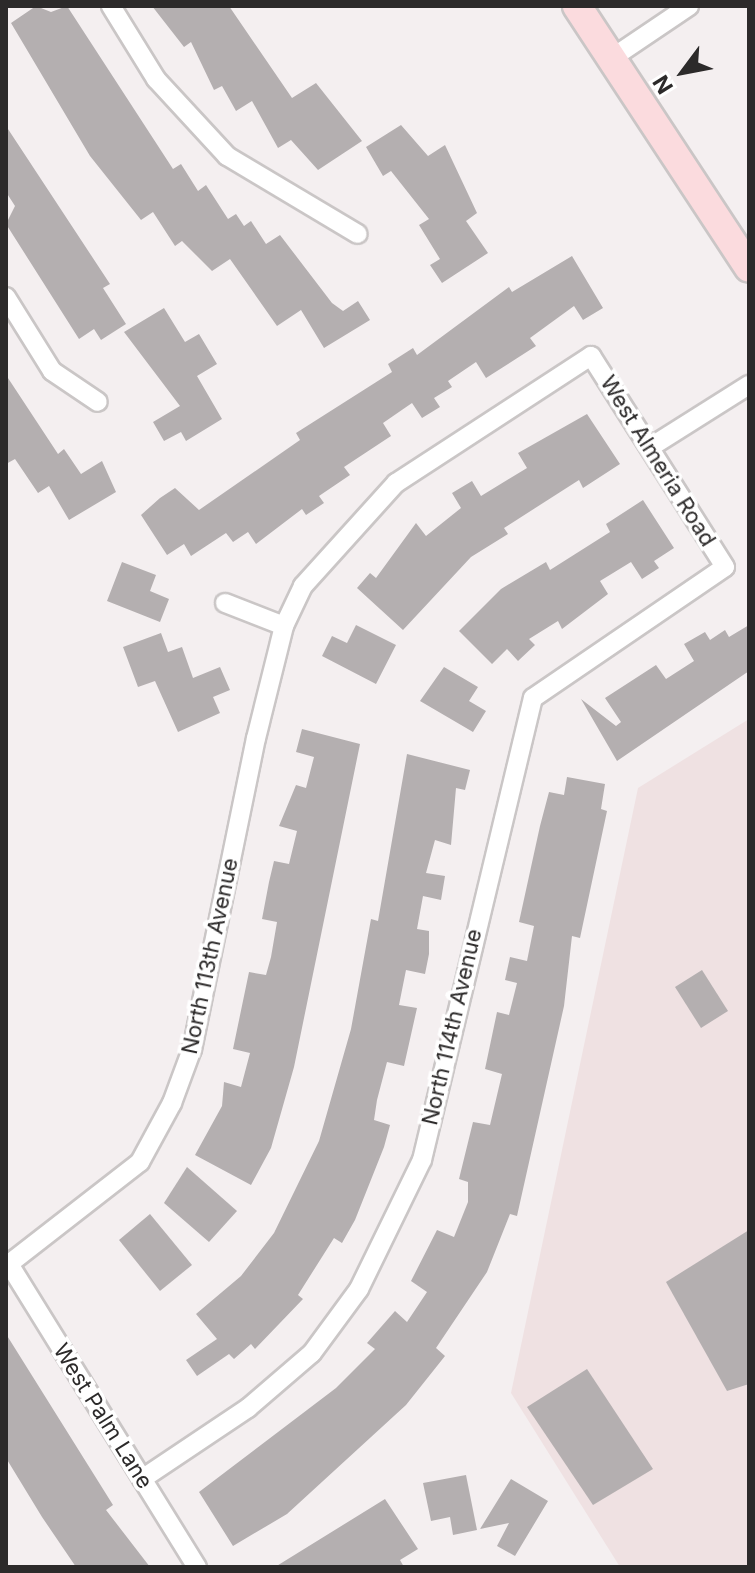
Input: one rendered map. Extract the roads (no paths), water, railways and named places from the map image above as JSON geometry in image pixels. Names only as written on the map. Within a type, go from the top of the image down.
[{"type":"main road","points":[[577,6],[749,268]]},
{"type":"street","points":[[111,6],[156,79],[227,156],[358,234]]},
{"type":"street","points":[[612,58],[689,6]]},
{"type":"street","points":[[6,297],[52,371],[98,402]]},
{"type":"street","name":"West Almeria Road","points":[[591,356],[652,446],[725,567]]},
{"type":"street","name":"North 113th Avenue","points":[[9,1264],[140,1162],[172,1103],[192,1049],[284,626],[338,541],[396,483],[591,356]]},
{"type":"street","points":[[652,446],[749,385]]},
{"type":"street","name":"North 114th Avenue","points":[[142,1479],[248,1408],[312,1353],[359,1289],[422,1160],[533,698],[725,567]]},
{"type":"street","points":[[225,603],[284,626]]},
{"type":"street","name":"West Palm Lane","points":[[9,1264],[197,1567]]}]
